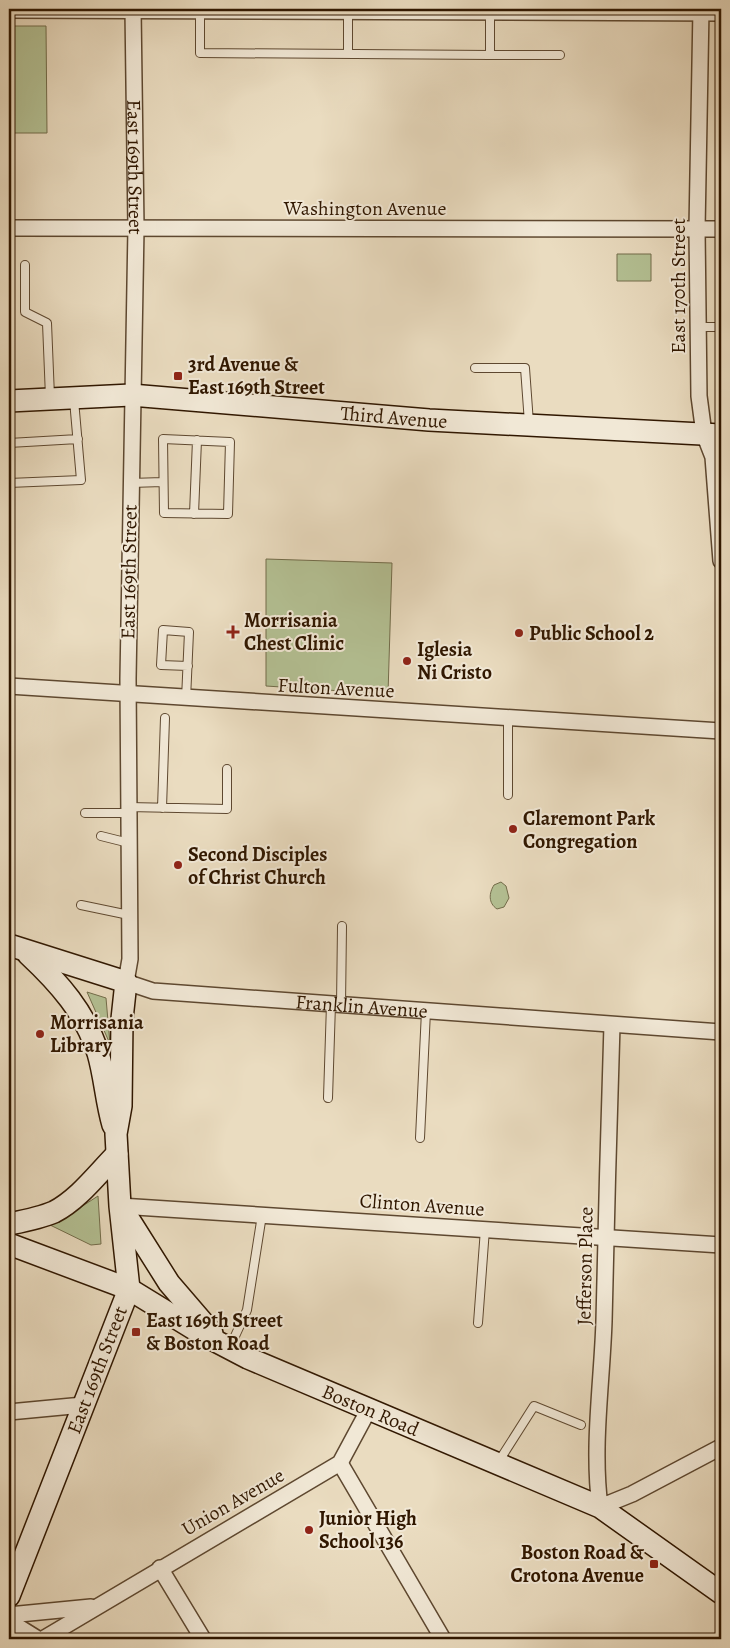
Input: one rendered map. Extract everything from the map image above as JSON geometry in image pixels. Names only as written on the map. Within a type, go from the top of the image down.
[{"type":"main road","name":"Third Avenue","points":[[9,401],[132,395],[430,420],[713,434]]},
{"type":"main road","name":"Franklin Avenue","points":[[16,948],[126,982]]},
{"type":"main road","name":"East 169th Street","points":[[16,948],[68,995],[81,1014],[98,1053],[117,1144]]},
{"type":"main road","name":"East 169th Street","points":[[9,1596],[129,1288],[120,1206],[117,1144],[121,1106],[122,1019],[126,982]]},
{"type":"main road","points":[[9,1224],[53,1212],[65,1205],[88,1186],[117,1144]]},
{"type":"main road","points":[[120,1206],[169,1283],[227,1347]]},
{"type":"main road","name":"Boston Road","points":[[9,1244],[129,1288],[163,1311],[227,1347],[292,1378],[600,1507],[721,1593]]},
{"type":"street","points":[[9,10],[721,12]]},
{"type":"street","name":"East 169th Street","points":[[126,982],[130,959],[128,695],[130,483],[136,228],[133,10]]},
{"type":"street","name":"East 170th Street","points":[[701,11],[697,229],[699,396],[713,434],[721,561]]},
{"type":"street","name":"Washington Avenue","points":[[9,228],[721,229]]},
{"type":"street","name":"Fulton Avenue","points":[[9,686],[186,699],[721,731]]},
{"type":"street","name":"Franklin Avenue","points":[[126,982],[153,991],[721,1032]]},
{"type":"street","name":"Jefferson Place","points":[[600,1507],[596,1476],[604,1322],[604,1237],[612,1025]]},
{"type":"street","name":"Clinton Avenue","points":[[120,1206],[721,1245]]},
{"type":"street","points":[[9,1412],[83,1405]]},
{"type":"street","points":[[369,1409],[340,1462],[443,1639]]},
{"type":"street","points":[[600,1507],[632,1494],[721,1447]]},
{"type":"street","name":"Union Avenue","points":[[43,1639],[340,1462]]},
{"type":"street","points":[[160,1568],[203,1639]]},
{"type":"street","name":"Union Avenue","points":[[9,1615],[95,1607]]},
{"type":"street","points":[[9,1621],[38,1639]]},
{"type":"lane","points":[[200,11],[200,53],[560,55]]},
{"type":"lane","points":[[348,12],[348,54]]},
{"type":"lane","points":[[490,12],[490,56]]},
{"type":"lane","points":[[25,265],[25,312],[47,323],[50,399]]},
{"type":"lane","points":[[698,327],[721,327]]},
{"type":"lane","points":[[474,368],[525,368],[529,425]]},
{"type":"lane","points":[[9,483],[81,480],[74,398]]},
{"type":"lane","points":[[9,443],[78,439]]},
{"type":"lane","points":[[163,439],[197,440],[230,442],[228,514],[164,513],[163,439]]},
{"type":"lane","points":[[194,514],[197,440]]},
{"type":"lane","points":[[130,483],[163,482]]},
{"type":"lane","points":[[186,699],[188,666],[189,632],[163,630],[161,665],[188,666]]},
{"type":"lane","points":[[162,808],[165,718]]},
{"type":"lane","points":[[508,718],[508,795]]},
{"type":"lane","points":[[85,814],[162,808],[227,809],[228,769]]},
{"type":"lane","points":[[101,836],[129,843]]},
{"type":"lane","points":[[81,905],[129,915]]},
{"type":"lane","points":[[328,1098],[342,926]]},
{"type":"lane","points":[[420,1138],[426,1011]]},
{"type":"lane","points":[[227,1347],[248,1310],[262,1215]]},
{"type":"lane","points":[[478,1323],[485,1229]]},
{"type":"lane","points":[[498,1463],[534,1406],[581,1425]]},
{"type":"green space","points":[[9,26],[46,26],[47,133],[9,133]]},
{"type":"green space","points":[[617,254],[651,254],[651,281],[617,281]]},
{"type":"green space","points":[[266,559],[392,563],[388,694],[266,686]]},
{"type":"green space","points":[[501,882],[506,886],[509,898],[504,907],[497,909],[492,904],[490,895],[494,885]]},
{"type":"green space","points":[[87,992],[106,998],[110,1044]]},
{"type":"green space","points":[[98,1196],[101,1244],[91,1245],[48,1224],[67,1216]]},
{"type":"place","name":"3rd Avenue & East 169th Street","points":[[178,376]]},
{"type":"place","name":"Morrisania Chest Clinic","points":[[233,632]]},
{"type":"place","name":"Public School 2","points":[[519,633]]},
{"type":"place","name":"Iglesia Ni Cristo","points":[[407,661]]},
{"type":"place","name":"Claremont Park Congregation","points":[[513,829]]},
{"type":"place","name":"Second Disciples of Christ Church","points":[[178,865]]},
{"type":"place","name":"Morrisania Library","points":[[40,1034]]},
{"type":"place","name":"East 169th Street & Boston Road","points":[[136,1332]]},
{"type":"place","name":"Junior High School 136","points":[[309,1530]]},
{"type":"place","name":"Boston Road & Crotona Avenue","points":[[654,1564]]}]
